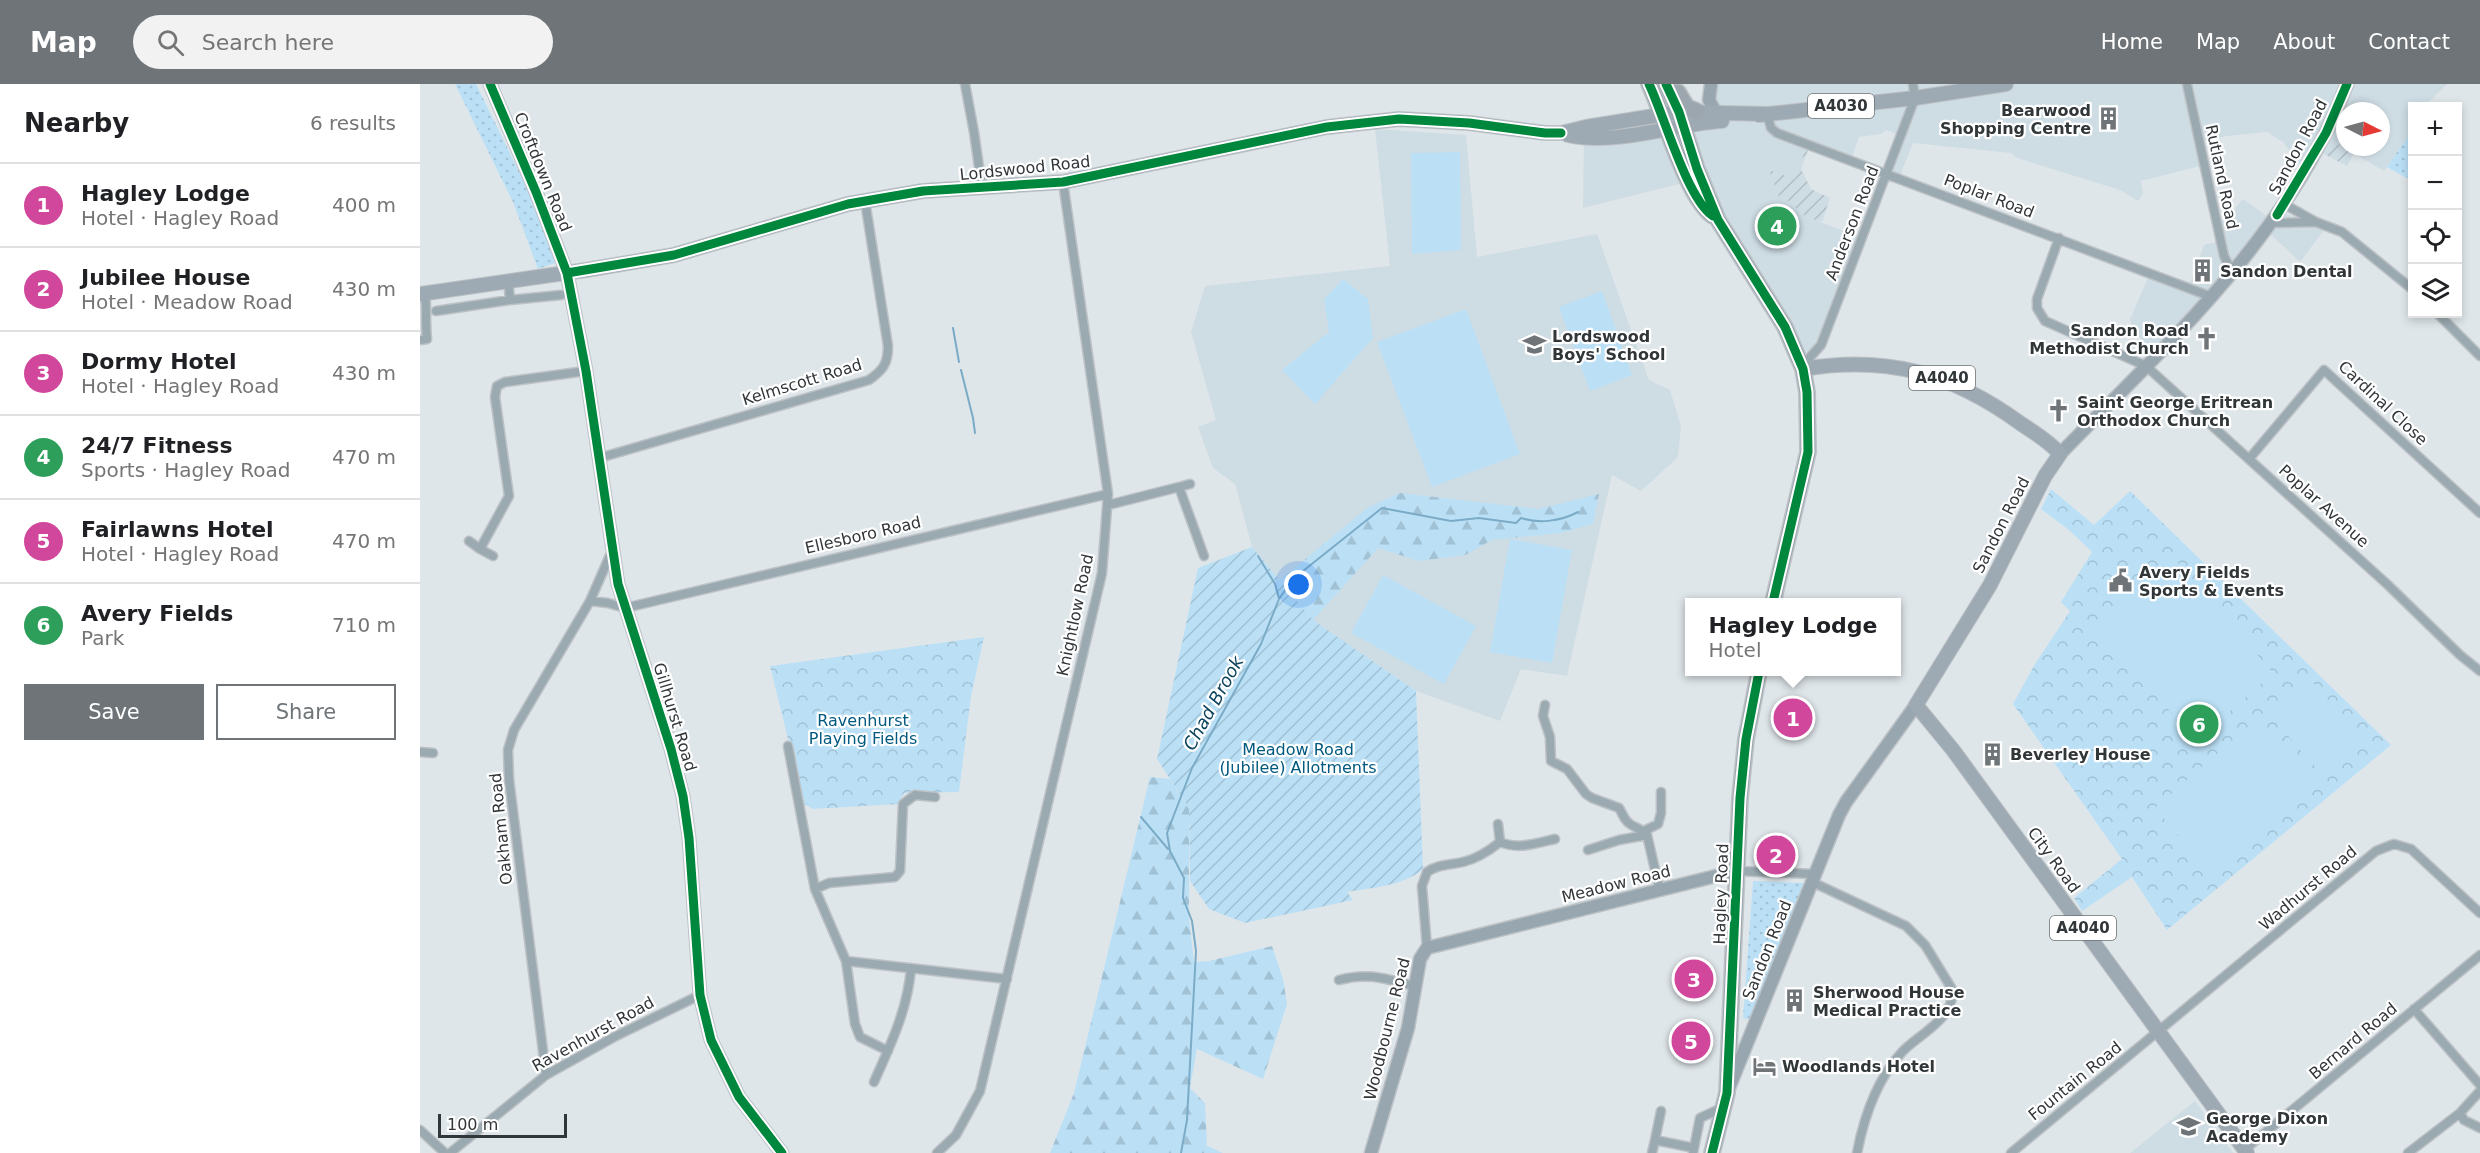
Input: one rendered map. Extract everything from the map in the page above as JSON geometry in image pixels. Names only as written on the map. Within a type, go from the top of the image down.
[{"type":"highway","points":[[1649,84],[1673,119]]},
{"type":"highway","points":[[1666,84],[1673,119],[1692,185],[1706,211],[1718,219],[1785,327],[1802,367],[1807,392],[1808,452],[1774,598]]},
{"type":"highway","points":[[1675,84],[1683,102],[1697,111]]},
{"type":"highway","name":"Hagley Road","points":[[1712,1153],[1726,1100],[1731,1044],[1736,871],[1746,740],[1758,676]]},
{"type":"main road","name":"A4030","points":[[1673,119],[1767,114],[1915,99],[2006,84]]},
{"type":"main road","name":"A4030","points":[[1673,119],[1697,111],[1767,114]]},
{"type":"main road","name":"Lordswood Road","points":[[421,293],[567,273],[674,255],[865,201],[923,191],[1063,182],[1327,126],[1399,119],[1469,123],[1561,133],[1673,119]]},
{"type":"main road","name":"A4040","points":[[1802,367],[1854,363],[1873,364],[1918,371],[1944,379],[1986,400],[2060,454]]},
{"type":"main road","name":"Sandon Road","points":[[1916,705],[1990,585],[2039,488],[2060,454]]},
{"type":"main road","name":"City Road","points":[[1916,705],[1959,759],[2245,1151]]},
{"type":"street","name":"Croftdown Road","points":[[490,84],[536,192],[567,273]]},
{"type":"street","points":[[964,84],[982,188]]},
{"type":"street","points":[[1711,84],[1709,100],[1716,113]]},
{"type":"street","name":"Anderson Road","points":[[1802,367],[1821,345],[1915,99],[1913,84]]},
{"type":"street","name":"Rutland Road","points":[[2187,84],[2224,256],[2233,274]]},
{"type":"street","name":"Sandon Road","points":[[2060,454],[2212,297],[2273,223],[2326,132],[2347,84]]},
{"type":"street","name":"Poplar Road","points":[[1767,114],[1771,128],[1777,133],[2212,297]]},
{"type":"street","name":"Knightlow Road","points":[[937,1153],[956,1134],[980,1091],[1102,573],[1108,494],[1063,182]]},
{"type":"street","name":"Kelmscott Road","points":[[599,458],[869,380],[881,372],[888,361],[888,346],[865,201]]},
{"type":"street","points":[[2284,204],[2316,222],[2342,232],[2408,286]]},
{"type":"street","points":[[2273,223],[2316,222]]},
{"type":"street","name":"Poplar Avenue","points":[[2059,238],[2037,299],[2040,315],[2045,321],[2146,366],[2480,671]]},
{"type":"street","name":"Gillhurst Road","points":[[567,273],[586,371],[612,551],[625,608],[671,749],[683,796],[700,995],[711,1040],[728,1077],[758,1125],[782,1153]]},
{"type":"street","points":[[452,288],[457,308]]},
{"type":"street","points":[[509,289],[510,300]]},
{"type":"street","points":[[436,311],[510,300],[545,291],[561,295]]},
{"type":"street","points":[[420,340],[427,339],[425,322],[428,318],[421,293]]},
{"type":"street","points":[[2442,318],[2480,356]]},
{"type":"street","name":"Cardinal Close","points":[[2249,459],[2325,370],[2480,513]]},
{"type":"street","points":[[480,549],[509,496],[495,397],[496,386],[504,382],[586,371]]},
{"type":"street","points":[[1108,505],[1190,484]]},
{"type":"street","points":[[1179,487],[1204,556]]},
{"type":"street","name":"Ellesboro Road","points":[[625,608],[1108,494]]},
{"type":"street","points":[[469,541],[493,556]]},
{"type":"street","name":"Oakham Road","points":[[546,1075],[509,779],[508,750],[514,729],[590,601],[612,551]]},
{"type":"street","points":[[590,601],[625,608]]},
{"type":"street","points":[[1545,705],[1544,716],[1550,737],[1551,761],[1567,769],[1586,794],[1619,808],[1623,817],[1630,824],[1646,833],[1660,891]]},
{"type":"street","name":"Sandon Road","points":[[1726,1100],[1846,802],[1916,705]]},
{"type":"street","points":[[788,746],[816,890],[846,962],[855,1024],[860,1037],[888,1051]]},
{"type":"street","points":[[420,752],[434,753]]},
{"type":"street","points":[[1588,850],[1646,833],[1658,824],[1661,813],[1661,792]]},
{"type":"street","points":[[816,890],[829,883],[895,877],[900,871],[903,804],[915,795],[935,797]]},
{"type":"street","points":[[1498,824],[1500,842]]},
{"type":"street","points":[[1500,842],[1520,847],[1555,839]]},
{"type":"street","points":[[1427,948],[1422,886],[1427,872],[1440,866],[1464,862],[1500,842]]},
{"type":"street","name":"Wadhurst Road","points":[[2157,1031],[2376,851],[2385,847],[2394,844],[2412,849],[2480,913]]},
{"type":"street","name":"Meadow Road","points":[[1427,948],[1736,871],[1814,878]]},
{"type":"street","points":[[1814,878],[1906,926],[1925,945],[1952,989],[1953,997],[1944,1015],[1902,1052],[1885,1073],[1862,1125],[1857,1153]]},
{"type":"street","name":"Woodbourne Road","points":[[1371,1153],[1408,1028],[1420,959],[1427,948]]},
{"type":"street","name":"Bernard Road","points":[[2245,1151],[2480,955]]},
{"type":"street","points":[[846,962],[1007,979]]},
{"type":"street","points":[[874,1082],[904,1008],[911,968]]},
{"type":"street","points":[[1339,980],[1357,975],[1377,976],[1414,986]]},
{"type":"street","name":"Ravenhurst Road","points":[[450,1153],[546,1075],[616,1036],[700,995]]},
{"type":"street","points":[[2414,1009],[2480,1085]]},
{"type":"street","points":[[1731,1044],[1754,1028]]},
{"type":"street","name":"Fountain Road","points":[[2011,1153],[2157,1031]]},
{"type":"street","points":[[2408,1153],[2460,1113],[2480,1091]]},
{"type":"street","points":[[1655,1140],[1693,1151],[1700,1118],[1726,1100]]},
{"type":"street","points":[[1652,1153],[1661,1111]]},
{"type":"street","points":[[2460,1113],[2464,1120],[2480,1128]]},
{"type":"street","points":[[420,1130],[445,1153]]},
{"type":"shaded area","points":[[1711,84],[2447,84],[2429,102],[2408,102],[2408,137],[2384,171],[2358,156],[2390,156],[2390,102],[2336,102],[2336,143],[2324,136],[2305,168],[2299,164],[2283,142],[2267,132],[2227,136],[2199,142],[2204,165],[2141,181],[2143,194],[2138,201],[2120,190],[2017,158],[2011,153],[1913,143],[1899,178],[1887,173],[1900,135],[1886,130],[1881,134],[1859,137],[1851,160],[1807,144],[1795,180],[1770,171],[1784,197],[1807,217],[1862,238],[1821,345],[1802,366],[1695,180],[1583,208],[1584,132],[1714,117]]},
{"type":"shaded area","points":[[1375,129],[1466,135],[1477,257],[1597,234],[1649,380],[1670,390],[1681,426],[1678,457],[1641,491],[1612,475],[1567,676],[1521,669],[1500,721],[1416,691],[1313,620],[1252,547],[1235,484],[1213,468],[1198,427],[1216,420],[1191,332],[1205,286],[1390,266]]},
{"type":"shaded area","points":[[2324,136],[2336,143],[2336,156],[2352,156],[2347,166],[2316,150]]},
{"type":"shaded area","points":[[1807,144],[1810,145],[1801,169],[1811,189],[1830,198],[1822,222],[1806,217],[1784,197],[1779,197],[1769,170],[1795,179]]},
{"type":"shaded area","points":[[2243,199],[2274,221],[2279,212],[2327,226],[2300,262],[2267,231],[2158,354],[2132,330],[2130,319],[2150,273],[2189,287],[2204,245],[2220,241],[2216,221],[2225,219]]},
{"type":"shaded area","name":"George Dixon Academy","points":[[2195,1101],[2233,1153],[2130,1153]]},
{"type":"green space","points":[[455,84],[476,84],[531,196],[555,263],[538,269],[513,202]]},
{"type":"green space","points":[[2408,137],[2408,179],[2387,167]]},
{"type":"green space","points":[[1460,152],[1461,250],[1412,254],[1411,153]]},
{"type":"green space","points":[[1343,279],[1368,299],[1373,338],[1315,404],[1282,370],[1329,332],[1324,299]]},
{"type":"green space","points":[[1602,291],[1632,375],[1590,391],[1559,307]]},
{"type":"green space","points":[[1466,309],[1520,454],[1432,487],[1377,342]]},
{"type":"green space","points":[[2051,489],[2094,525],[2130,491],[2391,745],[2167,930],[2132,877],[2082,911],[2074,898],[2122,859],[2013,704],[2035,664],[2070,611],[2061,602],[2092,552],[2069,530],[2041,509]]},
{"type":"green space","points":[[1400,493],[1538,509],[1599,494],[1593,524],[1561,533],[1492,540],[1465,555],[1419,561],[1378,548],[1313,620],[1280,580],[1367,508]]},
{"type":"green space","points":[[1510,539],[1572,550],[1552,663],[1490,652]]},
{"type":"green space","name":"Meadow Road (Jubilee) Allotments","points":[[1252,547],[1313,620],[1416,691],[1423,869],[1397,883],[1347,892],[1353,900],[1245,923],[1209,909],[1190,881],[1189,808],[1157,759],[1198,568]]},
{"type":"green space","points":[[2172,556],[2273,673],[2196,741],[2094,624]]},
{"type":"green space","points":[[1383,575],[1476,626],[1444,684],[1351,633]]},
{"type":"green space","name":"Ravenhurst Playing Fields","points":[[984,637],[971,696],[959,792],[904,793],[898,804],[813,809],[804,804],[770,666]]},
{"type":"green space","points":[[2309,678],[2366,744],[2326,779],[2268,713]]},
{"type":"green space","points":[[2258,718],[2314,784],[2211,873],[2155,808]]},
{"type":"green space","points":[[1150,777],[1170,779],[1189,808],[1189,918],[1194,962],[1209,961],[1272,946],[1283,979],[1287,1004],[1263,1079],[1197,1049],[1190,1088],[1205,1103],[1207,1146],[1223,1153],[1050,1153],[1074,1093]]},
{"type":"green space","points":[[1753,881],[1803,883],[1804,887],[1751,1020],[1743,1018]]},
{"type":"waterway","points":[[953,328],[959,362]]},
{"type":"waterway","points":[[961,370],[975,433]]},
{"type":"waterway","name":"Chad Brook","points":[[1181,1153],[1187,1120],[1196,951],[1192,921],[1183,898],[1184,878],[1170,851],[1167,833],[1192,768],[1261,644],[1279,599],[1293,579],[1382,508],[1451,521],[1479,518],[1516,523],[1521,518],[1550,521],[1578,512]]},
{"type":"waterway","points":[[1258,556],[1275,584],[1279,599]]},
{"type":"waterway","points":[[1141,817],[1168,849]]},
{"type":"cycle path","points":[[490,84],[536,192],[567,273],[586,371],[618,584],[671,749],[683,796],[689,838],[700,995],[711,1040],[739,1097],[782,1153]]},
{"type":"cycle path","points":[[1649,84],[1685,175],[1703,207],[1713,216]]},
{"type":"cycle path","points":[[1666,84],[1679,112],[1697,169],[1718,220],[1785,327],[1803,369],[1807,392],[1808,452],[1774,598]]},
{"type":"cycle path","points":[[2277,215],[2326,133],[2347,84]]},
{"type":"cycle path","points":[[567,273],[674,255],[848,204],[923,191],[1063,182],[1327,127],[1399,119],[1469,123],[1561,133]]},
{"type":"cycle path","points":[[1712,1153],[1727,1093],[1740,798],[1746,739],[1758,676]]},
{"type":"place","name":"Bearwood Shopping Centre","points":[[2109,119]]},
{"type":"place","name":"24/7 Fitness","points":[[1777,226]]},
{"type":"place","name":"Sandon Dental","points":[[2202,271]]},
{"type":"place","name":"Sandon Road Methodist Church","points":[[2207,339]]},
{"type":"place","name":"Lordswood Boys' School","points":[[1534,345]]},
{"type":"place","name":"Saint George Eritrean Orthodox Church","points":[[2059,411]]},
{"type":"place","name":"Avery Fields Sports & Events","points":[[2121,581]]},
{"type":"place","name":"Hagley Lodge","points":[[1793,718]]},
{"type":"place","name":"Avery Fields","points":[[2199,724]]},
{"type":"place","name":"Beverley House","points":[[1992,754]]},
{"type":"place","name":"Jubilee House","points":[[1776,855]]},
{"type":"place","name":"Dormy Hotel","points":[[1694,979]]},
{"type":"place","name":"Sherwood House Medical Practice","points":[[1795,1001]]},
{"type":"place","name":"Fairlawns Hotel","points":[[1691,1041]]},
{"type":"place","name":"Woodlands Hotel","points":[[1764,1066]]},
{"type":"place","name":"George Dixon Academy","points":[[2188,1127]]}]
